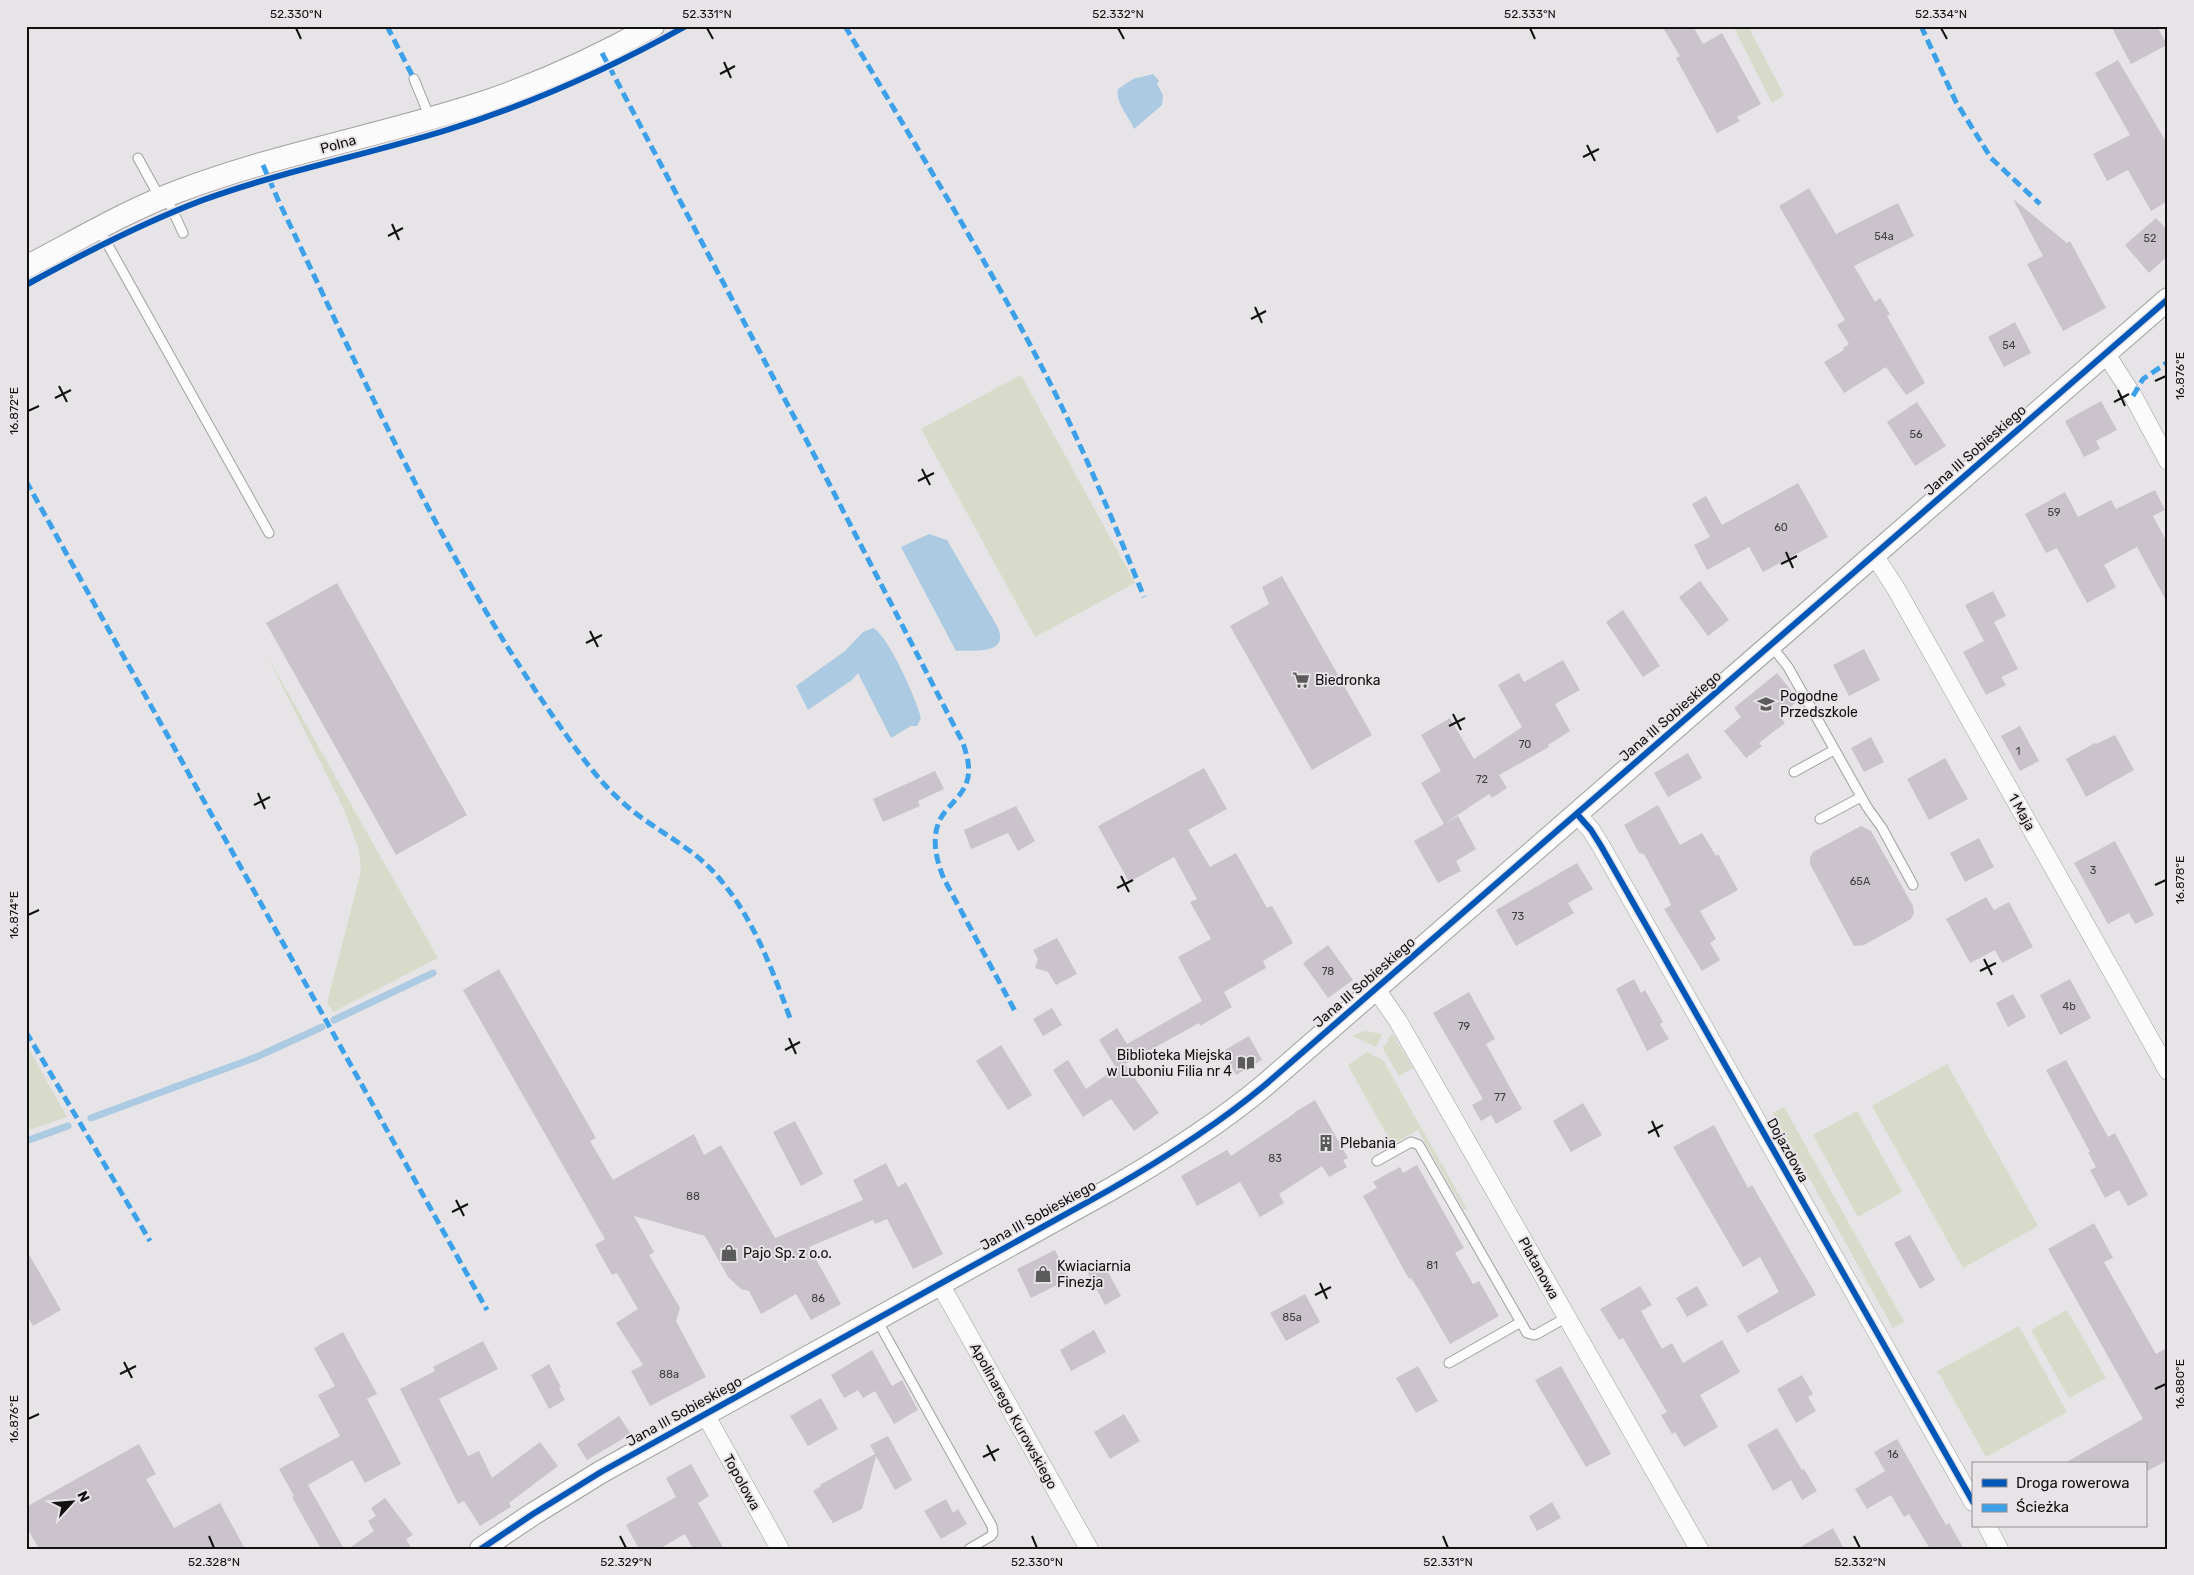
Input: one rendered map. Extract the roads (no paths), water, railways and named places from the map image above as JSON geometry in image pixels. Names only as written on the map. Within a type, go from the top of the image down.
[{"type":"street","name":"Polna","points":[[26,267],[163,197],[241,171],[488,101],[539,82],[599,55],[653,26]]},
{"type":"street","name":"Jana III Sobieskiego","points":[[481,1549],[560,1497],[1118,1185],[1188,1143],[1266,1086],[2168,299]]},
{"type":"street","points":[[2106,354],[2168,461]]},
{"type":"street","name":"1 Maja","points":[[1874,555],[1895,587],[2168,1071]]},
{"type":"street","name":"Dojazdowa","points":[[1577,814],[1591,830],[1605,854],[1972,1500]]},
{"type":"street","name":"Platanowa","points":[[1376,989],[1398,1021],[1699,1549]]},
{"type":"street","name":"Apolinarego Kurowskiego","points":[[940,1284],[1089,1549]]},
{"type":"street","name":"Topolowa","points":[[706,1414],[780,1549]]},
{"type":"street","points":[[1988,1528],[1999,1549]]},
{"type":"lane","points":[[414,78],[430,118]]},
{"type":"lane","points":[[138,158],[183,233]]},
{"type":"lane","points":[[99,229],[269,534]]},
{"type":"lane","points":[[1771,645],[1788,667],[1913,885]]},
{"type":"lane","points":[[1794,772],[1834,750]]},
{"type":"lane","points":[[1820,819],[1861,797]]},
{"type":"lane","points":[[1377,1161],[1411,1142],[1421,1147],[1527,1333],[1534,1335],[1567,1317]]},
{"type":"lane","points":[[876,1320],[992,1526],[993,1533],[991,1536],[969,1549]]},
{"type":"lane","points":[[1449,1363],[1521,1322]]},
{"type":"water","points":[[1153,74],[1159,81],[1157,84],[1163,95],[1162,105],[1134,129],[1120,104],[1118,89],[1133,79]]},
{"type":"water","points":[[929,534],[947,540],[997,626],[1000,635],[999,642],[995,646],[989,649],[956,651],[901,547]]},
{"type":"water","points":[[873,628],[886,642],[894,655],[914,697],[921,718],[917,726],[911,726],[891,738],[858,673],[852,680],[808,710],[796,686],[845,651],[863,632]]},
{"type":"waterway","points":[[334,1020],[433,973]]},
{"type":"waterway","points":[[91,1118],[254,1058],[322,1027]]},
{"type":"waterway","points":[[26,1141],[68,1126]]},
{"type":"place","name":"Biedronka","points":[[1301,680]]},
{"type":"place","name":"Pogodne Przedszkole","points":[[1766,704]]},
{"type":"place","name":"Biblioteka Miejska w Luboniu Filia nr 4","points":[[1246,1063]]},
{"type":"place","name":"Plebania","points":[[1326,1143]]},
{"type":"place","name":"Pajo Sp. z o.o.","points":[[729,1253]]},
{"type":"place","name":"Kwiaciarnia Finezja","points":[[1043,1274]]}]
